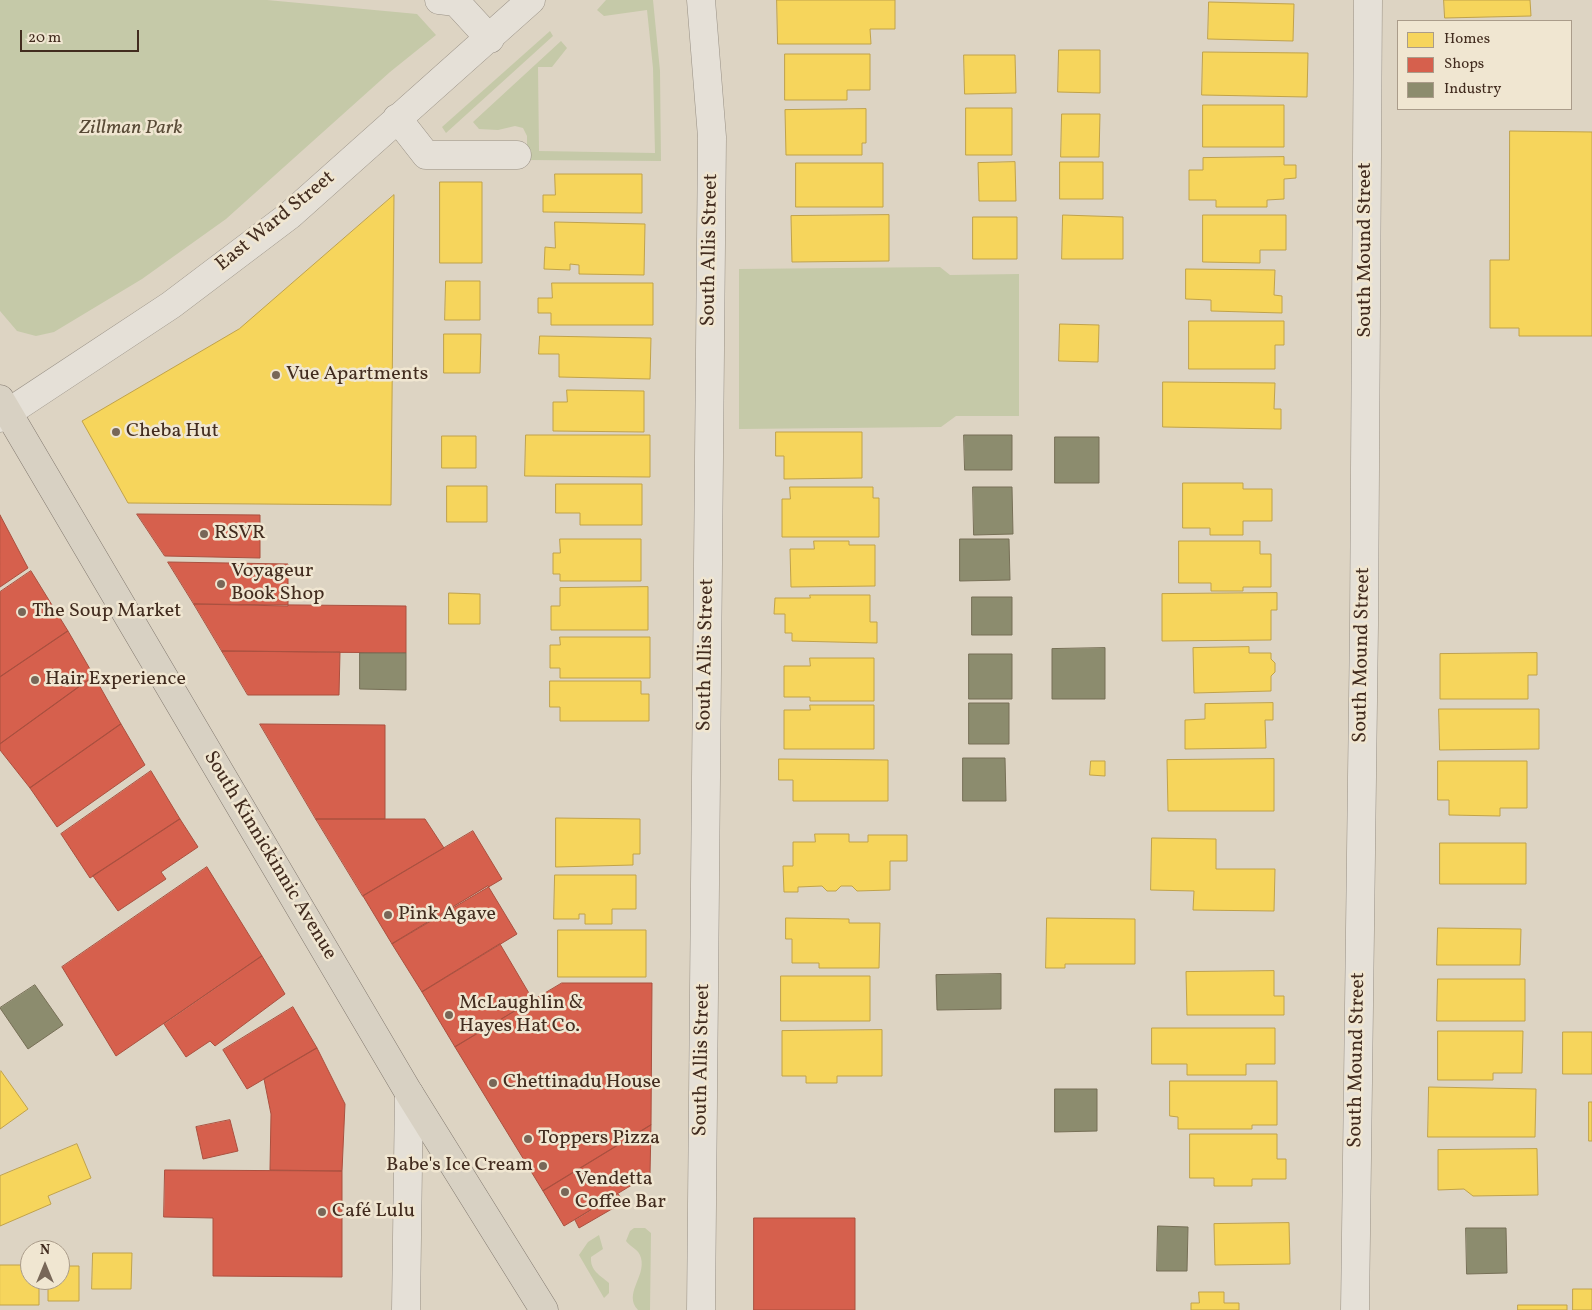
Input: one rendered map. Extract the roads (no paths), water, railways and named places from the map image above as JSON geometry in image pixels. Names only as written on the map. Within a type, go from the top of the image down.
[{"type":"main road","name":"South Kinnickinnic Avenue","points":[[3,410],[409,1093],[544,1310]]},
{"type":"street","points":[[439,0],[456,2],[490,39]]},
{"type":"street","name":"East Ward Street","points":[[3,410],[171,305],[290,214],[397,118],[490,39],[531,0]]},
{"type":"street","name":"South Allis Street","points":[[701,0],[712,147],[701,1310]]},
{"type":"street","name":"South Mound Street","points":[[1355,1310],[1364,615],[1368,0]]},
{"type":"street","points":[[397,118],[426,155],[517,155]]},
{"type":"street","points":[[406,1310],[409,1093]]},
{"type":"place","name":"Vue Apartments","points":[[276,375]]},
{"type":"place","name":"Cheba Hut","points":[[116,432]]},
{"type":"place","name":"RSVR","points":[[204,534]]},
{"type":"place","name":"Voyageur Book Shop","points":[[221,584]]},
{"type":"place","name":"The Soup Market","points":[[22,612]]},
{"type":"place","name":"Hair Experience","points":[[35,680]]},
{"type":"place","name":"Pink Agave","points":[[388,915]]},
{"type":"place","name":"McLaughlin & Hayes Hat Co.","points":[[449,1015]]},
{"type":"place","name":"Chettinadu House","points":[[493,1083]]},
{"type":"place","name":"Toppers Pizza","points":[[528,1139]]},
{"type":"place","name":"Babe's Ice Cream","points":[[543,1166]]},
{"type":"place","name":"Vendetta Coffee Bar","points":[[565,1192]]},
{"type":"place","name":"Café Lulu","points":[[322,1212]]},
{"type":"park label","name":"Zillman Park","points":[[131,129]]}]
